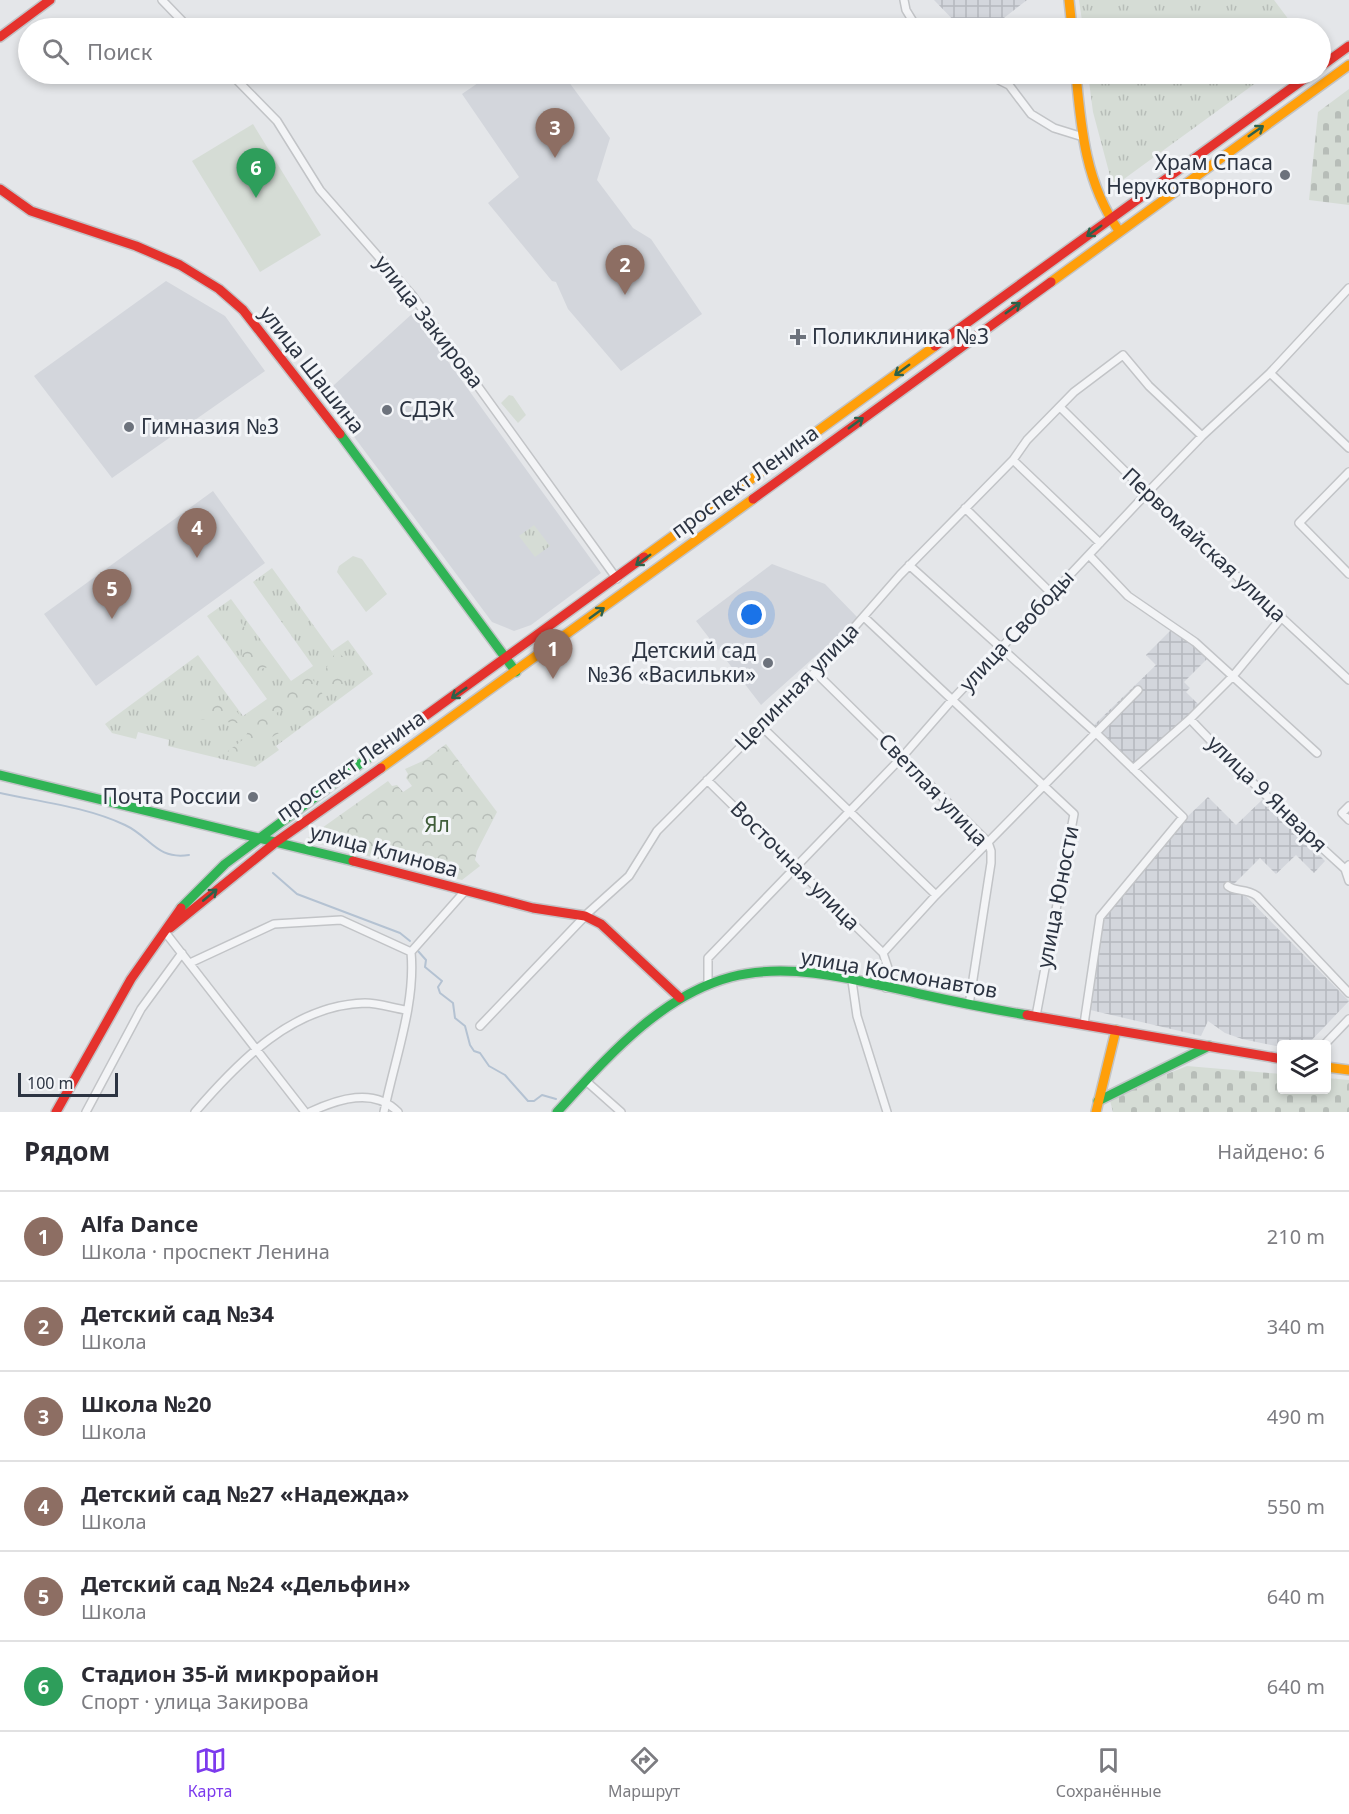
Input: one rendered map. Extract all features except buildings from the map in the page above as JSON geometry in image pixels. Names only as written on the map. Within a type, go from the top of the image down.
[{"type":"main road","points":[[26,18],[50,0]]},
{"type":"main road","points":[[1069,0],[1071,18]]},
{"type":"main road","points":[[0,37],[18,24]]},
{"type":"main road","points":[[1331,59],[1349,46]]},
{"type":"main road","name":"проспект Ленина","points":[[1331,78],[1349,65]]},
{"type":"main road","points":[[1077,84],[1083,137],[1100,205],[1119,231]]},
{"type":"main road","name":"проспект Ленина","points":[[56,1112],[131,979],[176,913],[201,887],[258,838],[1297,84]]},
{"type":"main road","name":"проспект Ленина","points":[[165,932],[276,842],[516,672],[1323,84]]},
{"type":"main road","name":"улица Шашина","points":[[0,189],[32,211],[136,246],[180,265],[219,289],[243,310],[264,333],[309,392],[516,672]]},
{"type":"main road","points":[[742,487],[751,500]]},
{"type":"main road","name":"улица Клинова","points":[[0,775],[207,828],[276,842],[533,908],[585,916]]},
{"type":"main road","points":[[585,916],[601,924],[680,998]]},
{"type":"main road","name":"улица Космонавтов","points":[[557,1112],[642,1025],[680,998],[708,985],[751,972],[778,971],[852,981],[969,1005],[1277,1058]]},
{"type":"main road","points":[[1096,1112],[1116,1030]]},
{"type":"main road","points":[[1098,1101],[1210,1045]]},
{"type":"main road","points":[[1331,1068],[1349,1070]]},
{"type":"street","points":[[162,0],[179,18]]},
{"type":"street","points":[[904,0],[912,18]]},
{"type":"street","name":"улица Закирова","points":[[241,84],[277,121],[320,190],[412,295],[617,579]]},
{"type":"street","points":[[1006,84],[1031,114],[1054,128],[1083,137]]},
{"type":"street","name":"улица Свободы","points":[[708,985],[708,958],[903,756],[951,700],[1051,593],[1202,436],[1270,373],[1349,288]]},
{"type":"street","name":"Целинная улица","points":[[480,1026],[585,916],[629,876],[657,831],[815,672],[909,566],[1013,460],[1028,440],[1100,370],[1123,355],[1149,386],[1202,436]]},
{"type":"street","points":[[1270,373],[1349,448]]},
{"type":"street","name":"Первомайская улица","points":[[1061,408],[1147,493],[1349,680]]},
{"type":"street","points":[[1013,460],[1100,543]]},
{"type":"street","points":[[1349,472],[1299,523],[1349,574]]},
{"type":"street","points":[[965,508],[1051,593]]},
{"type":"street","points":[[1089,555],[1128,597],[1195,642],[1317,753]]},
{"type":"street","points":[[909,566],[1096,733],[1183,817],[1100,917],[1084,1024]]},
{"type":"street","name":"улица Юности","points":[[864,617],[1042,787],[1074,814],[1036,1016]]},
{"type":"street","points":[[1133,769],[1190,719],[1233,676],[1282,617]]},
{"type":"street","name":"Светлая улица","points":[[815,672],[988,842],[991,863],[969,1005]]},
{"type":"street","points":[[886,988],[888,968],[883,953],[936,895],[1138,690]]},
{"type":"street","name":"улица 9 Января","points":[[1190,719],[1237,769],[1347,867],[1349,881]]},
{"type":"street","points":[[761,726],[936,895]]},
{"type":"street","name":"Восточная улица","points":[[707,780],[883,953]]},
{"type":"street","name":"улица 9 Января","points":[[1349,806],[1342,813],[1349,820]]},
{"type":"street","points":[[1228,886],[1232,889],[1247,889],[1257,896],[1349,993]]},
{"type":"street","points":[[384,1112],[406,1010],[412,967],[411,952],[465,891]]},
{"type":"street","points":[[190,963],[274,924],[341,920],[411,952]]},
{"type":"street","points":[[165,932],[305,1112]]},
{"type":"street","points":[[86,1112],[141,1009],[182,953]]},
{"type":"street","points":[[852,981],[857,1016],[886,1112]]},
{"type":"street","points":[[195,1112],[222,1080],[255,1050],[297,1021],[335,1007],[368,1003],[406,1010]]},
{"type":"street","points":[[1329,1040],[1349,1019]]},
{"type":"street","points":[[586,1080],[621,1112]]},
{"type":"street","points":[[310,1112],[347,1099],[386,1100],[398,1112]]},
{"type":"shaded area","points":[[934,0],[1027,0],[1004,18],[951,18]]},
{"type":"shaded area","points":[[476,84],[570,84],[610,138],[597,180],[633,228],[651,239],[702,314],[621,371],[568,309],[556,282],[552,281],[488,203],[519,177],[462,94]]},
{"type":"shaded area","name":"Гимназия №3","points":[[166,281],[225,316],[265,371],[112,478],[34,376]]},
{"type":"shaded area","points":[[413,313],[601,573],[531,625],[514,631],[492,622],[323,395]]},
{"type":"shaded area","points":[[213,491],[265,563],[96,686],[44,614]]},
{"type":"shaded area","name":"Детский сад №36 «Васильки»","points":[[772,564],[825,584],[858,618],[761,705],[696,621]]},
{"type":"shaded area","points":[[1171,630],[1209,657],[1184,682],[1190,688],[1186,692],[1199,705],[1134,764],[1093,726],[1156,665],[1146,655]]},
{"type":"shaded area","points":[[1208,797],[1236,825],[1263,799],[1325,861],[1314,873],[1296,855],[1276,874],[1260,858],[1234,884],[1349,1001],[1312,1040],[1277,1040],[1277,1046],[1225,1033],[1208,1021],[1201,1036],[1086,1009],[1101,918],[1187,817]]},
{"type":"green space","points":[[1079,0],[1274,0],[1288,18],[1082,18]]},
{"type":"green space","points":[[1089,84],[1254,84],[1113,187],[1093,112]]},
{"type":"green space","points":[[1349,89],[1349,205],[1309,200],[1318,112]]},
{"type":"green space","points":[[253,124],[321,235],[260,272],[192,161]]},
{"type":"green space","points":[[509,395],[513,396],[526,415],[518,423],[501,403]]},
{"type":"green space","points":[[534,525],[550,546],[535,557],[519,536]]},
{"type":"green space","points":[[353,556],[362,559],[387,594],[366,612],[337,572],[339,566]]},
{"type":"green space","points":[[272,568],[332,651],[348,640],[373,674],[276,746],[279,750],[255,767],[168,746],[169,740],[138,732],[136,739],[112,733],[105,724],[198,655],[243,716],[267,699],[207,616],[231,599],[291,681],[313,666],[253,582]]},
{"type":"green space","points":[[238,619],[264,653],[268,667],[261,669],[265,681],[262,687],[259,685],[253,666],[241,658],[242,646],[237,635],[231,628],[224,631],[226,625]]},
{"type":"green space","points":[[339,654],[347,659],[347,662],[343,685],[335,694],[329,688],[331,680],[324,672],[334,655]]},
{"type":"green space","points":[[306,674],[311,677],[326,699],[318,706],[309,709],[300,710],[290,707],[276,713],[282,722],[279,733],[249,750],[227,754],[244,739],[249,730],[246,724],[189,718],[190,714],[202,710],[213,699],[219,703],[228,700],[241,717],[246,718],[287,693]]},
{"type":"green space","name":"Ял","points":[[446,744],[497,812],[477,851],[475,860],[480,866],[462,880],[305,840],[388,781],[392,786],[397,785],[403,792],[412,786],[406,778],[408,774],[405,769],[425,760]]},
{"type":"green space","points":[[1187,1066],[1277,1074],[1277,1094],[1331,1094],[1331,1078],[1349,1080],[1349,1112],[1113,1112],[1109,1097]]},
{"type":"waterway","points":[[0,793],[95,814],[134,830],[161,851],[178,856],[189,855]]},
{"type":"waterway","points":[[273,873],[297,894],[400,933],[410,941]]},
{"type":"waterway","points":[[418,951],[426,960],[425,967],[442,981],[438,987],[440,993],[453,1003],[455,1018],[465,1026],[474,1051],[480,1053],[489,1066],[505,1075],[528,1101],[534,1101],[542,1095],[556,1099]]},
{"type":"traffic: fast","points":[[340,434],[516,672]]},
{"type":"traffic: fast","points":[[181,908],[225,864],[388,743]]},
{"type":"traffic: fast","points":[[0,775],[353,861]]},
{"type":"traffic: fast","points":[[557,1112],[614,1051],[657,1014],[705,986],[731,977],[778,971],[826,975],[1027,1015]]},
{"type":"traffic: fast","points":[[1098,1101],[1209,1046]]},
{"type":"traffic: slow","points":[[1069,0],[1071,18]]},
{"type":"traffic: slow","points":[[1331,78],[1349,65]]},
{"type":"traffic: slow","points":[[1077,84],[1083,136],[1092,175],[1099,195],[1119,231]]},
{"type":"traffic: slow","points":[[1051,282],[1323,84]]},
{"type":"traffic: slow","points":[[644,557],[935,346]]},
{"type":"traffic: slow","points":[[381,768],[753,499]]},
{"type":"traffic: slow","points":[[1096,1112],[1116,1030]]},
{"type":"traffic: slow","points":[[1331,1068],[1349,1070]]},
{"type":"traffic: jam","points":[[26,18],[50,0]]},
{"type":"traffic: jam","points":[[0,37],[18,24]]},
{"type":"traffic: jam","points":[[1331,59],[1349,46]]},
{"type":"traffic: jam","points":[[935,346],[1297,84]]},
{"type":"traffic: jam","points":[[0,189],[31,211],[136,246],[180,265],[219,289],[243,310],[340,434]]},
{"type":"traffic: jam","points":[[753,499],[1051,282]]},
{"type":"traffic: jam","points":[[388,743],[644,557]]},
{"type":"traffic: jam","points":[[170,928],[276,842],[381,768]]},
{"type":"traffic: jam","points":[[353,861],[533,908],[585,916],[601,924],[680,998]]},
{"type":"traffic: jam","points":[[56,1112],[131,979],[181,908]]},
{"type":"traffic: jam","points":[[1027,1015],[1277,1058]]},
{"type":"place","name":"Школа №20","points":[[555,158]]},
{"type":"place","name":"Храм Спаса Нерукотворного","points":[[1285,175]]},
{"type":"place","name":"Стадион 35-й микрорайон","points":[[256,198]]},
{"type":"place","name":"Детский сад №34","points":[[625,295]]},
{"type":"place","name":"Поликлиника №3","points":[[798,337]]},
{"type":"place","name":"СДЭК","points":[[387,410]]},
{"type":"place","name":"Гимназия №3","points":[[129,427]]},
{"type":"place","name":"Детский сад №27 «Надежда»","points":[[197,558]]},
{"type":"place","name":"Детский сад №24 «Дельфин»","points":[[112,619]]},
{"type":"place","name":"Детский сад №36 «Васильки»","points":[[768,663]]},
{"type":"place","name":"Alfa Dance","points":[[553,679]]},
{"type":"place","name":"Почта России","points":[[253,797]]}]
